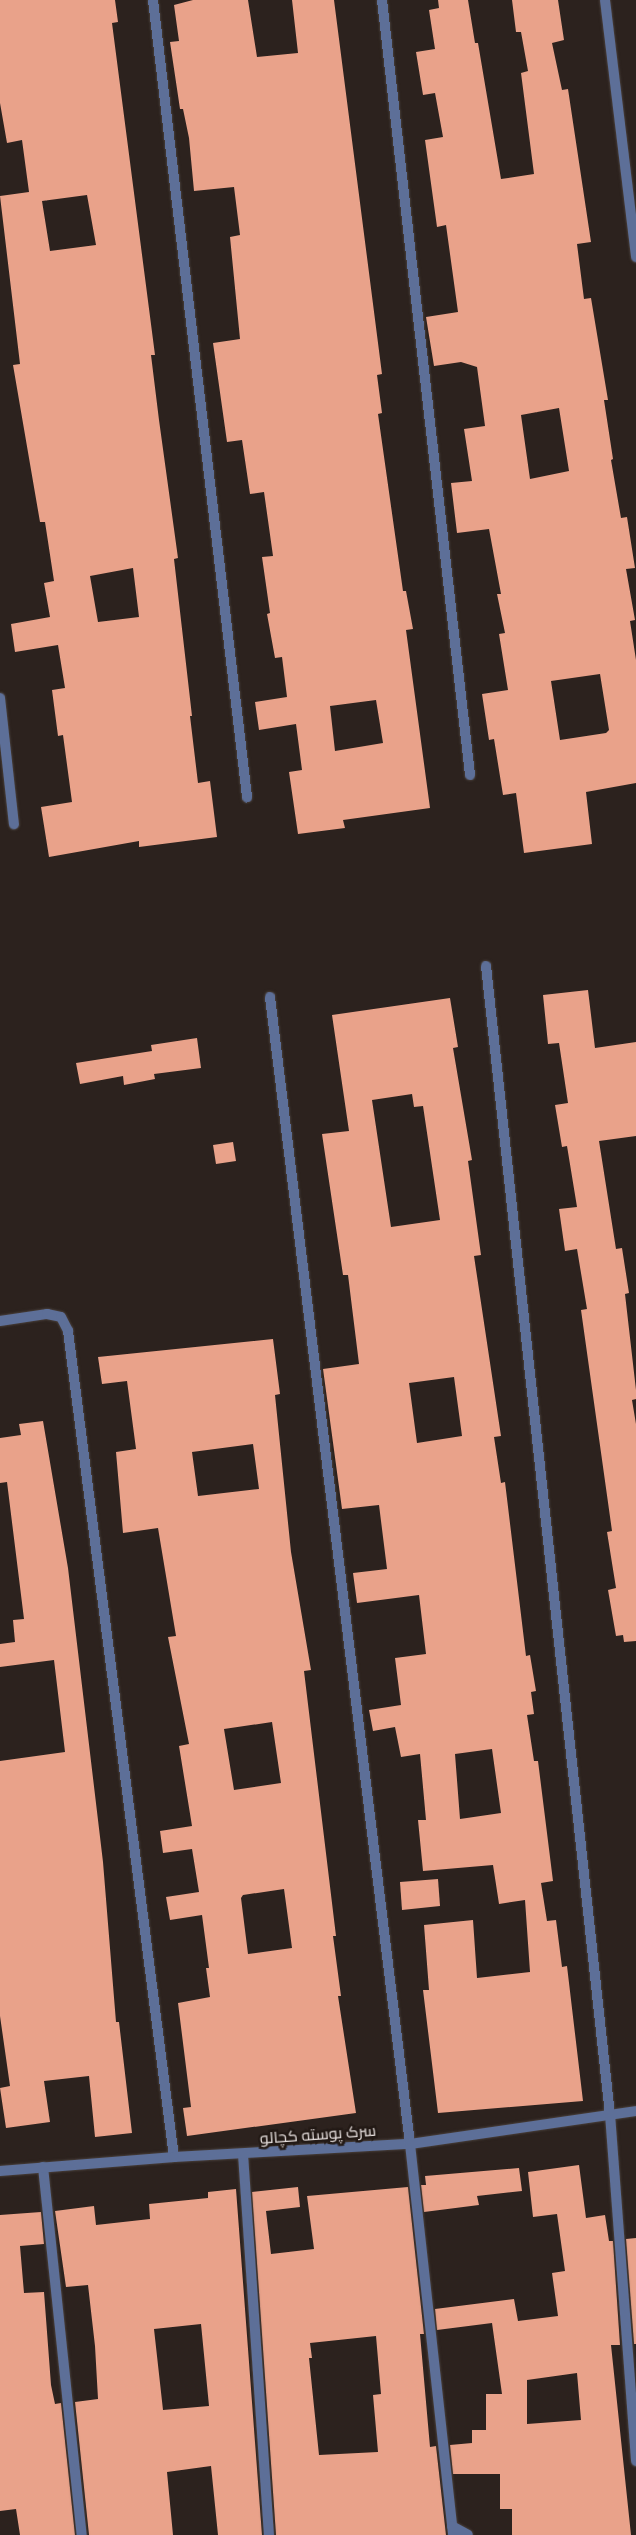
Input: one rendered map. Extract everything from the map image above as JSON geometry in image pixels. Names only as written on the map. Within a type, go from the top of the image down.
[{"type":"street","points":[[154,0],[247,797]]},
{"type":"street","points":[[382,0],[470,775]]},
{"type":"street","points":[[605,0],[636,257]]},
{"type":"street","points":[[0,698],[14,824]]},
{"type":"street","points":[[486,966],[610,2114],[636,2461]]},
{"type":"street","points":[[270,997],[410,2144],[453,2530],[468,2535]]},
{"type":"street","points":[[0,1321],[47,1314],[61,1317],[68,1331],[174,2157]]},
{"type":"street","name":"سرک پوسته کچالو","points":[[0,2171],[174,2157],[410,2144],[636,2111]]},
{"type":"street","points":[[243,2154],[269,2535]]},
{"type":"street","points":[[43,2167],[82,2535]]},
{"type":"building","points":[[0,0],[115,0],[118,22],[112,23],[155,355],[151,355],[178,558],[174,559],[198,783],[210,781],[217,837],[139,847],[139,841],[49,857],[41,807],[72,802],[63,735],[58,736],[52,690],[65,688],[58,645],[15,652],[11,624],[50,617],[44,583],[54,581],[45,522],[40,522],[13,365],[20,364],[0,196],[29,192],[22,140],[7,143],[0,103]],"holes":[[[87,195],[96,245],[50,251],[42,201]],[[133,568],[139,617],[98,622],[90,576]]]},
{"type":"building","points":[[193,0],[248,0],[257,57],[298,53],[292,0],[334,0],[382,374],[377,375],[382,413],[378,414],[403,591],[406,591],[413,629],[406,630],[430,808],[343,820],[345,828],[298,834],[289,772],[302,770],[296,724],[259,730],[255,702],[287,697],[282,657],[275,658],[267,614],[270,613],[262,557],[273,556],[264,492],[250,494],[242,440],[227,442],[213,343],[240,339],[230,237],[240,235],[234,187],[194,191],[189,138],[183,109],[180,109],[170,42],[179,41],[174,5]],"holes":[[[376,700],[383,743],[335,751],[330,706]]]},
{"type":"building","points":[[438,0],[468,0],[475,43],[478,43],[501,179],[534,174],[521,73],[528,71],[521,32],[516,32],[512,0],[558,0],[564,40],[552,43],[562,90],[568,89],[591,242],[577,244],[584,299],[591,298],[608,400],[604,400],[613,459],[611,460],[621,518],[627,517],[635,568],[626,569],[635,620],[630,621],[636,660],[636,783],[586,792],[592,844],[524,853],[516,793],[503,795],[494,739],[489,740],[482,694],[508,690],[499,634],[505,633],[497,594],[501,594],[489,529],[457,533],[451,483],[472,481],[464,429],[485,426],[477,367],[461,362],[434,366],[426,317],[458,312],[446,225],[437,227],[425,140],[443,137],[435,93],[423,95],[416,52],[435,49],[429,10],[439,8]],"holes":[[[559,408],[569,471],[530,479],[521,415]],[[600,674],[609,730],[606,733],[560,740],[551,681]]]},
{"type":"building","points":[[588,990],[595,1048],[636,1042],[636,1136],[599,1141],[616,1249],[622,1248],[629,1293],[625,1294],[636,1390],[636,1399],[632,1400],[636,1424],[636,1641],[624,1642],[623,1635],[616,1636],[608,1590],[616,1588],[607,1532],[612,1531],[581,1310],[587,1309],[577,1249],[565,1251],[559,1209],[577,1207],[567,1146],[562,1147],[555,1105],[568,1103],[559,1043],[548,1044],[543,995]]},
{"type":"building","points":[[450,998],[458,1047],[453,1048],[472,1160],[468,1161],[481,1255],[474,1256],[501,1436],[494,1437],[501,1483],[505,1482],[526,1656],[530,1655],[536,1691],[531,1692],[534,1714],[527,1715],[534,1761],[538,1761],[553,1881],[541,1883],[547,1921],[556,1920],[562,1967],[567,1966],[583,2101],[438,2113],[423,1990],[429,1990],[424,1925],[473,1920],[477,1978],[530,1972],[525,1900],[499,1904],[493,1865],[423,1871],[418,1820],[426,1820],[420,1754],[401,1757],[395,1727],[373,1731],[369,1710],[401,1705],[395,1658],[426,1654],[419,1595],[357,1603],[353,1573],[387,1569],[379,1505],[342,1509],[323,1369],[359,1364],[348,1275],[343,1275],[322,1134],[349,1131],[332,1015]],"holes":[[[412,1094],[414,1107],[423,1106],[440,1220],[391,1227],[372,1100]],[[454,1377],[462,1436],[417,1443],[409,1383]],[[492,1749],[501,1813],[460,1819],[455,1754]]]},
{"type":"building","points":[[197,1038],[201,1068],[154,1074],[155,1079],[124,1085],[123,1076],[80,1084],[76,1063],[152,1051],[151,1045]]},
{"type":"building","points":[[233,1142],[236,1161],[216,1164],[213,1145]]},
{"type":"building","points":[[273,1339],[280,1394],[275,1395],[291,1552],[311,1670],[304,1671],[336,1936],[333,1936],[341,1996],[338,1996],[356,2113],[187,2136],[183,2108],[191,2107],[178,2003],[210,1997],[206,1968],[209,1968],[202,1915],[170,1920],[166,1897],[199,1892],[192,1849],[163,1853],[160,1831],[192,1826],[179,1746],[189,1744],[168,1637],[176,1636],[158,1528],[123,1533],[116,1452],[136,1449],[127,1381],[102,1384],[98,1357]],"holes":[[[253,1444],[259,1489],[198,1496],[192,1452]],[[272,1722],[281,1783],[234,1790],[224,1729]],[[284,1889],[292,1948],[248,1954],[241,1898],[243,1895]]]},
{"type":"building","points":[[43,1421],[68,1568],[103,1862],[116,2022],[119,2022],[132,2133],[95,2137],[89,2076],[44,2081],[50,2122],[6,2128],[0,2088],[10,2086],[0,2016],[0,1761],[65,1752],[54,1660],[0,1667],[0,1644],[15,1642],[13,1620],[24,1619],[7,1482],[0,1483],[0,1438],[21,1435],[19,1424]]},
{"type":"building","points":[[438,1879],[440,1906],[402,1910],[400,1882]]},
{"type":"building","points":[[579,2165],[586,2218],[605,2215],[609,2241],[613,2241],[620,2345],[611,2345],[631,2535],[512,2535],[512,2509],[500,2509],[500,2474],[453,2474],[450,2445],[472,2443],[472,2430],[486,2430],[486,2394],[502,2394],[492,2323],[437,2330],[435,2309],[514,2299],[518,2321],[558,2316],[552,2273],[565,2271],[557,2214],[533,2217],[528,2172]],"holes":[[[577,2373],[581,2420],[527,2424],[527,2380]]]},
{"type":"building","points":[[519,2168],[522,2191],[477,2196],[479,2205],[424,2212],[421,2185],[426,2185],[425,2176]]},
{"type":"building","points":[[298,2187],[300,2207],[266,2211],[271,2254],[314,2249],[307,2196],[408,2187],[424,2334],[420,2334],[430,2447],[436,2446],[446,2535],[276,2535],[252,2192]],"holes":[[[376,2336],[381,2394],[373,2395],[378,2452],[319,2455],[309,2358],[312,2358],[310,2343]]]},
{"type":"building","points":[[236,2189],[262,2535],[218,2535],[211,2466],[167,2472],[173,2535],[89,2535],[75,2402],[98,2399],[95,2346],[88,2285],[66,2287],[55,2211],[94,2206],[96,2225],[150,2219],[149,2204],[208,2198],[208,2192]],"holes":[[[201,2324],[209,2406],[163,2410],[154,2329]]]},
{"type":"building","points":[[41,2212],[44,2244],[20,2246],[24,2293],[44,2292],[51,2385],[55,2404],[61,2403],[75,2535],[20,2535],[16,2509],[0,2511],[0,2215]]},
{"type":"building","points":[[636,2238],[636,2344],[634,2344],[626,2239]]}]
